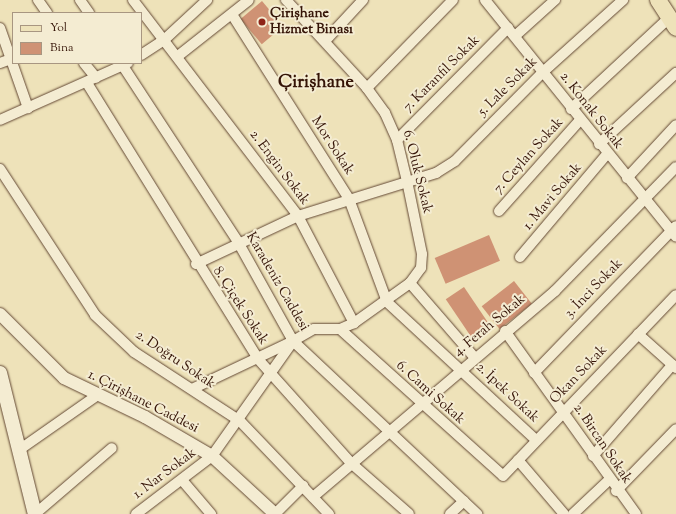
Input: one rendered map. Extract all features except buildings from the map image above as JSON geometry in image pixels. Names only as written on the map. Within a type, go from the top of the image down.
[{"type":"main road","points":[[658,0],[673,23]]},
{"type":"main road","points":[[0,373],[35,514]]},
{"type":"street","points":[[38,0],[46,12]]},
{"type":"street","points":[[80,0],[88,12]]},
{"type":"street","points":[[133,0],[164,40]]},
{"type":"street","points":[[142,54],[164,40],[196,3],[207,0]]},
{"type":"street","points":[[178,56],[233,16],[249,0]]},
{"type":"street","name":"6. Oluk Sokak","points":[[286,0],[367,88],[397,140],[422,254],[421,268],[410,283]]},
{"type":"street","points":[[325,41],[363,0]]},
{"type":"street","points":[[367,88],[453,0]]},
{"type":"street","name":"2. Konak Sokak","points":[[485,0],[512,32],[599,144],[643,198],[674,232]]},
{"type":"street","name":"7. Karanfil Sokak","points":[[397,140],[512,32],[555,0]]},
{"type":"street","name":"5. Lale Sokak","points":[[196,264],[238,242],[298,216],[436,173],[455,161],[543,72],[623,0]]},
{"type":"street","name":"Mor Sokak","points":[[233,16],[349,199],[387,302]]},
{"type":"street","points":[[571,109],[673,23]]},
{"type":"street","points":[[0,28],[12,62]]},
{"type":"street","name":"2. Engin Sokak","points":[[164,40],[178,56],[298,216],[354,323]]},
{"type":"street","points":[[0,63],[11,59]]},
{"type":"street","points":[[13,64],[28,108]]},
{"type":"street","name":"8. Çiçek Sokak","points":[[84,64],[91,81],[196,264],[258,359],[351,463],[409,514]]},
{"type":"street","points":[[0,120],[91,81],[124,64]]},
{"type":"street","name":"Karadeniz Caddesi","points":[[124,64],[238,242],[293,341],[477,514]]},
{"type":"street","points":[[599,144],[676,74]]},
{"type":"street","name":"7. Ceylan Sokak","points":[[499,211],[580,120]]},
{"type":"street","points":[[627,178],[676,125]]},
{"type":"street","name":"1. Mavi Sokak","points":[[520,257],[608,154]]},
{"type":"street","name":"4. Ferah Sokak","points":[[313,497],[504,331],[554,291],[643,198],[676,167]]},
{"type":"street","name":"2. Doğru Sokak","points":[[0,170],[95,315],[134,352],[240,421],[330,514]]},
{"type":"street","name":"3. İnci Sokak","points":[[534,373],[674,232]]},
{"type":"street","points":[[192,389],[258,359],[314,330],[340,330],[387,302],[410,283],[474,357]]},
{"type":"street","name":"Okan Sokak","points":[[503,476],[676,294]]},
{"type":"street","name":"2. İpek Sokak","points":[[387,302],[536,440]]},
{"type":"street","name":"1. Çirişhane Caddesi","points":[[0,314],[64,378],[96,396],[145,417],[212,456],[275,514]]},
{"type":"street","name":"6. Cami Sokak","points":[[340,330],[503,476]]},
{"type":"street","name":"2. Bircan Sokak","points":[[504,331],[563,412],[616,491],[636,514]]},
{"type":"street","points":[[593,456],[674,366],[638,334]]},
{"type":"street","name":"1. Nar Sokak","points":[[136,514],[212,456],[240,421],[272,376],[293,341]]},
{"type":"street","points":[[19,450],[96,396]]},
{"type":"street","points":[[616,491],[676,429]]},
{"type":"street","points":[[35,514],[112,448]]},
{"type":"street","points":[[518,460],[564,514]]},
{"type":"street","points":[[182,480],[211,514]]},
{"type":"street","points":[[574,514],[609,480]]},
{"type":"street","points":[[275,514],[303,486]]},
{"type":"street","points":[[450,514],[464,501]]},
{"type":"place","name":"Çirişhane Hizmet Binası","points":[[262,22]]},
{"type":"district","name":"Çirişhane","points":[[316,83]]}]
